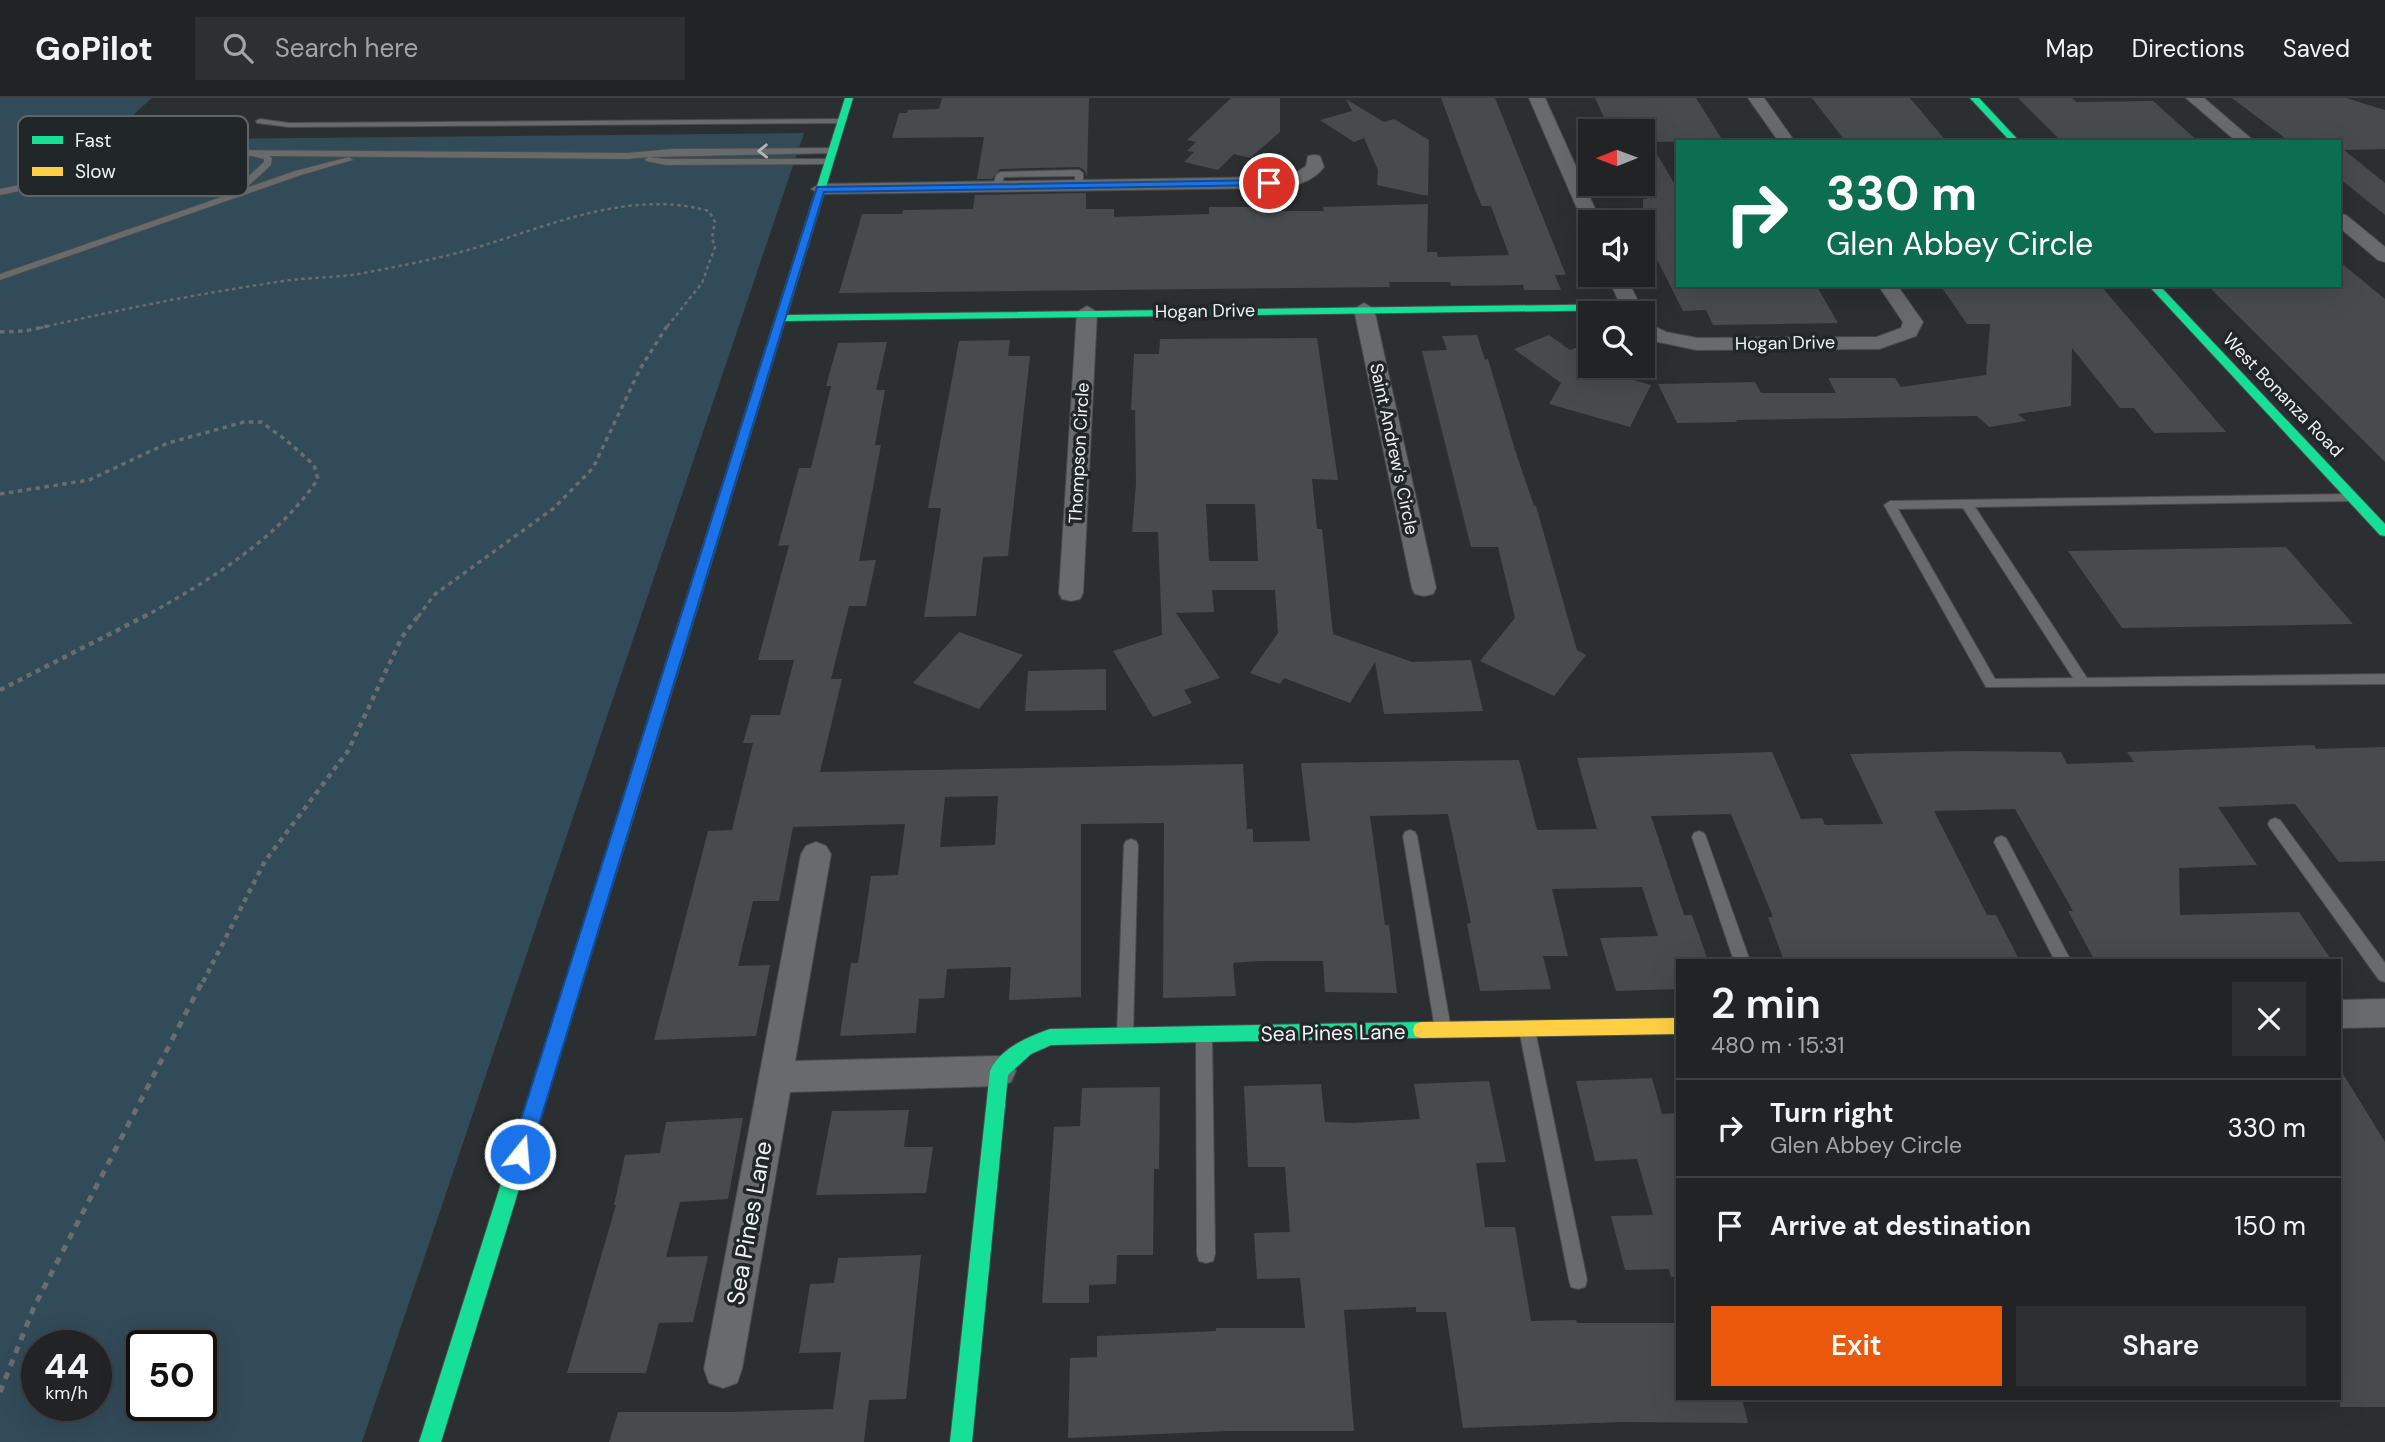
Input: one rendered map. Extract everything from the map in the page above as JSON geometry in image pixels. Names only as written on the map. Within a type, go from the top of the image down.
[{"type":"street","points":[[430,1442],[849,98]]},
{"type":"street","points":[[1537,98],[1587,210]]},
{"type":"street","points":[[1756,98],[1786,140]]},
{"type":"street","points":[[1974,98],[2014,140]]},
{"type":"street","points":[[2194,98],[2245,140]]},
{"type":"street","points":[[820,189],[1292,181],[1308,174],[1315,167],[1314,160]]},
{"type":"street","points":[[2341,220],[2385,256]]},
{"type":"street","name":"Hogan Drive","points":[[1655,333],[1698,344],[1879,343],[1909,332],[1913,322],[1888,287]]},
{"type":"street","name":"West Bonanza Road","points":[[2154,287],[2385,532]]},
{"type":"street","name":"Hogan Drive","points":[[780,318],[1364,309],[1578,310]]},
{"type":"street","name":"Saint Andrew's Circle","points":[[1364,309],[1424,588]]},
{"type":"street","name":"Thompson Circle","points":[[1071,593],[1087,312]]},
{"type":"street","name":"Sea Pines Lane","points":[[723,1369],[816,854]]},
{"type":"street","points":[[2341,1014],[2385,1013]]},
{"type":"street","name":"Sea Pines Lane","points":[[999,1070],[1024,1048],[1050,1037],[1676,1026]]},
{"type":"street","points":[[775,1077],[999,1070],[961,1442]]},
{"type":"lane","points":[[260,121],[289,125],[842,121]]},
{"type":"lane","points":[[248,153],[627,156],[666,162],[830,156]]},
{"type":"lane","points":[[248,154],[268,158],[268,163],[248,182]]},
{"type":"lane","points":[[248,191],[332,163],[406,154]]},
{"type":"lane","points":[[0,192],[18,188]]},
{"type":"lane","points":[[0,277],[233,196]]},
{"type":"lane","points":[[2354,498],[1890,505],[1991,684],[2385,679]]},
{"type":"lane","points":[[1966,503],[2083,683]]},
{"type":"lane","points":[[2275,824],[2385,975]]},
{"type":"lane","points":[[1410,836],[1443,1030]]},
{"type":"lane","points":[[1699,837],[1741,959]]},
{"type":"lane","points":[[2001,842],[2062,959]]},
{"type":"lane","points":[[1125,1036],[1131,845]]},
{"type":"lane","points":[[1527,1029],[1578,1280]]},
{"type":"lane","points":[[1204,1035],[1206,1254]]},
{"type":"path","points":[[0,332],[25,331],[144,304],[275,282],[360,274],[456,253],[578,217],[634,205],[691,206],[709,211],[715,222],[712,238],[715,247],[702,283],[675,313],[640,369],[593,468],[554,508],[434,595],[402,637],[348,751],[265,861],[34,1307],[0,1392]]},
{"type":"path","points":[[0,494],[89,480],[168,443],[244,422],[261,422],[286,440],[314,465],[318,479],[303,504],[231,565],[124,630],[0,690]]},
{"type":"shaded area","points":[[0,98],[152,98],[132,116],[18,116],[18,196],[248,196],[248,139],[804,133],[362,1442],[0,1442]]},
{"type":"building","points":[[942,98],[1089,98],[1087,177],[1085,171],[1079,167],[1000,169],[992,179],[977,179],[984,137],[892,138],[899,113],[939,109]]},
{"type":"building","points":[[1231,98],[1280,98],[1280,132],[1250,158],[1234,154],[1218,170],[1184,162],[1194,152],[1187,151],[1196,142],[1187,140]]},
{"type":"building","points":[[1441,98],[1495,98],[1566,275],[1555,275],[1561,290],[1524,290],[1523,285],[1451,286],[1450,282],[1389,282],[1390,287],[839,293],[862,214],[902,214],[903,210],[973,209],[975,195],[1086,193],[1086,209],[1114,209],[1114,217],[1209,214],[1209,207],[1271,207],[1271,211],[1324,211],[1323,207],[1428,204],[1427,252],[1437,252],[1438,257],[1509,255],[1491,206],[1482,206],[1475,190]]},
{"type":"building","points":[[1595,98],[1696,98],[1722,140],[1656,142],[1656,119],[1605,119]]},
{"type":"building","points":[[1812,98],[1910,98],[1945,140],[1844,140]]},
{"type":"building","points":[[2018,98],[2072,98],[2076,102],[2153,101],[2197,140],[2060,140]]},
{"type":"building","points":[[2232,98],[2346,98],[2385,110],[2385,149],[2344,150],[2385,183],[2385,215],[2341,180],[2341,140],[2287,140]]},
{"type":"building","points":[[1346,99],[1384,122],[1394,119],[1429,140],[1428,196],[1377,185],[1378,170],[1364,138],[1354,142],[1320,120],[1352,111]]},
{"type":"building","points":[[1656,152],[1676,187],[1676,287],[1817,287],[1838,323],[1713,325],[1706,310],[1683,311],[1655,256],[1655,210],[1643,210],[1643,199],[1647,199],[1645,196],[1656,196]]},
{"type":"building","points":[[2341,263],[2385,299],[2385,462],[2211,289],[2232,289],[2230,287],[2341,287]]},
{"type":"building","points":[[1941,287],[2102,287],[2226,432],[2154,433],[2134,408],[2120,408],[2072,348],[2071,406],[2018,414],[2026,421],[1989,427],[1977,416],[1677,423],[1658,384],[1755,382],[1761,393],[1836,393],[1828,378],[1895,378],[1901,387],[1986,375],[1990,324],[1967,324]]},
{"type":"building","points":[[1477,335],[1485,360],[1488,359],[1515,450],[1536,506],[1577,650],[1586,655],[1554,696],[1480,661],[1515,618],[1498,547],[1471,547],[1422,351],[1447,350],[1442,336]]},
{"type":"building","points":[[1549,335],[1570,350],[1578,347],[1578,378],[1626,378],[1651,385],[1630,427],[1549,404],[1561,383],[1514,349]]},
{"type":"building","points":[[1317,338],[1338,480],[1312,479],[1317,529],[1322,529],[1333,634],[1412,662],[1471,660],[1483,711],[1384,714],[1375,662],[1350,703],[1284,678],[1280,684],[1250,673],[1278,633],[1275,590],[1212,590],[1214,612],[1176,613],[1220,678],[1184,690],[1192,703],[1153,717],[1113,651],[1162,635],[1158,532],[1132,532],[1136,484],[1135,410],[1131,410],[1134,354],[1159,354],[1160,339]],"holes":[[[1206,504],[1255,504],[1258,561],[1209,561]]]},
{"type":"building","points":[[1010,340],[1008,356],[1030,356],[1008,556],[983,557],[976,616],[924,617],[941,508],[928,508],[959,341]]},
{"type":"building","points":[[887,342],[876,390],[885,390],[875,445],[881,445],[859,561],[876,560],[866,606],[849,606],[831,679],[842,679],[820,772],[1243,764],[1247,829],[1253,829],[1253,842],[1310,841],[1301,763],[1519,760],[1537,830],[1597,829],[1577,758],[1772,752],[1801,819],[1822,818],[1825,825],[1883,824],[1850,754],[2061,752],[2067,764],[2134,762],[2127,752],[2314,745],[2316,749],[2385,747],[2385,861],[2339,862],[2295,804],[2218,807],[2257,865],[2179,868],[2180,915],[2299,912],[2331,959],[2094,959],[2068,911],[2073,911],[2015,809],[1934,811],[1987,915],[1996,915],[2019,959],[1783,959],[1768,917],[1773,917],[1731,814],[1651,816],[1684,915],[1692,915],[1707,959],[1676,959],[1676,989],[1616,991],[1600,938],[1658,936],[1642,887],[1552,889],[1568,956],[1543,956],[1551,989],[1480,991],[1467,924],[1471,923],[1448,814],[1370,816],[1385,925],[1389,925],[1397,993],[1325,992],[1323,961],[1259,961],[1233,963],[1236,996],[1163,998],[1164,823],[1081,824],[1081,997],[1009,1000],[1011,967],[947,969],[944,998],[919,999],[916,1033],[840,1036],[851,963],[858,963],[871,876],[898,875],[905,824],[793,827],[779,901],[753,901],[738,966],[770,965],[756,1036],[654,1040],[708,831],[732,830],[753,743],[743,743],[751,715],[780,715],[794,660],[758,660],[789,545],[778,546],[799,468],[811,468],[831,386],[826,386],[838,343]],"holes":[[[998,796],[995,845],[940,847],[945,797]]]},
{"type":"building","points":[[2286,547],[2353,624],[2122,628],[2068,551]]},
{"type":"building","points":[[959,632],[1023,655],[979,709],[913,683]]},
{"type":"building","points":[[1106,669],[1106,710],[1025,711],[1028,671]]},
{"type":"building","points":[[2341,1071],[2385,1142],[2385,1407],[2340,1407]]},
{"type":"building","points":[[1652,1078],[1662,1114],[1676,1113],[1676,1276],[1671,1277],[1669,1269],[1625,1270],[1611,1216],[1653,1215],[1637,1159],[1595,1161],[1576,1081]]},
{"type":"building","points":[[1489,1081],[1506,1162],[1476,1163],[1485,1227],[1515,1227],[1531,1321],[1676,1323],[1676,1400],[1742,1400],[1748,1423],[1621,1422],[1463,1428],[1446,1312],[1416,1312],[1416,1307],[1344,1310],[1354,1431],[1227,1431],[1068,1438],[1070,1358],[1097,1357],[1097,1336],[1216,1331],[1216,1328],[1305,1328],[1300,1278],[1257,1279],[1254,1233],[1290,1232],[1285,1167],[1248,1167],[1244,1086],[1321,1084],[1325,1122],[1352,1123],[1420,1119],[1414,1084]]},
{"type":"building","points":[[1160,1087],[1159,1169],[1154,1169],[1153,1255],[1117,1255],[1116,1284],[1089,1285],[1089,1303],[1042,1303],[1054,1127],[1080,1126],[1082,1088]]},
{"type":"building","points":[[909,1110],[904,1147],[933,1147],[926,1193],[816,1195],[832,1111]]},
{"type":"building","points":[[743,1118],[728,1199],[680,1202],[666,1257],[708,1256],[693,1322],[659,1323],[646,1373],[567,1373],[616,1205],[625,1155],[660,1153],[666,1122]]},
{"type":"building","points":[[921,1255],[906,1399],[869,1400],[864,1442],[609,1442],[618,1412],[833,1409],[841,1352],[799,1353],[810,1284],[834,1283],[838,1258]]},
{"type":"traffic: fast","points":[[643,760],[849,98]]},
{"type":"traffic: fast","points":[[1974,98],[2014,140]]},
{"type":"traffic: fast","points":[[2155,287],[2385,532]]},
{"type":"traffic: fast","points":[[780,318],[1578,308]]},
{"type":"traffic: fast","points":[[430,1442],[561,1023]]},
{"type":"traffic: fast","points":[[961,1442],[999,1071],[1024,1048],[1050,1037],[1422,1030]]},
{"type":"traffic: slow","points":[[561,1023],[643,760]]},
{"type":"traffic: slow","points":[[1422,1030],[1676,1026]]},
{"type":"route","points":[[520,1154],[820,189],[1269,183]]}]
